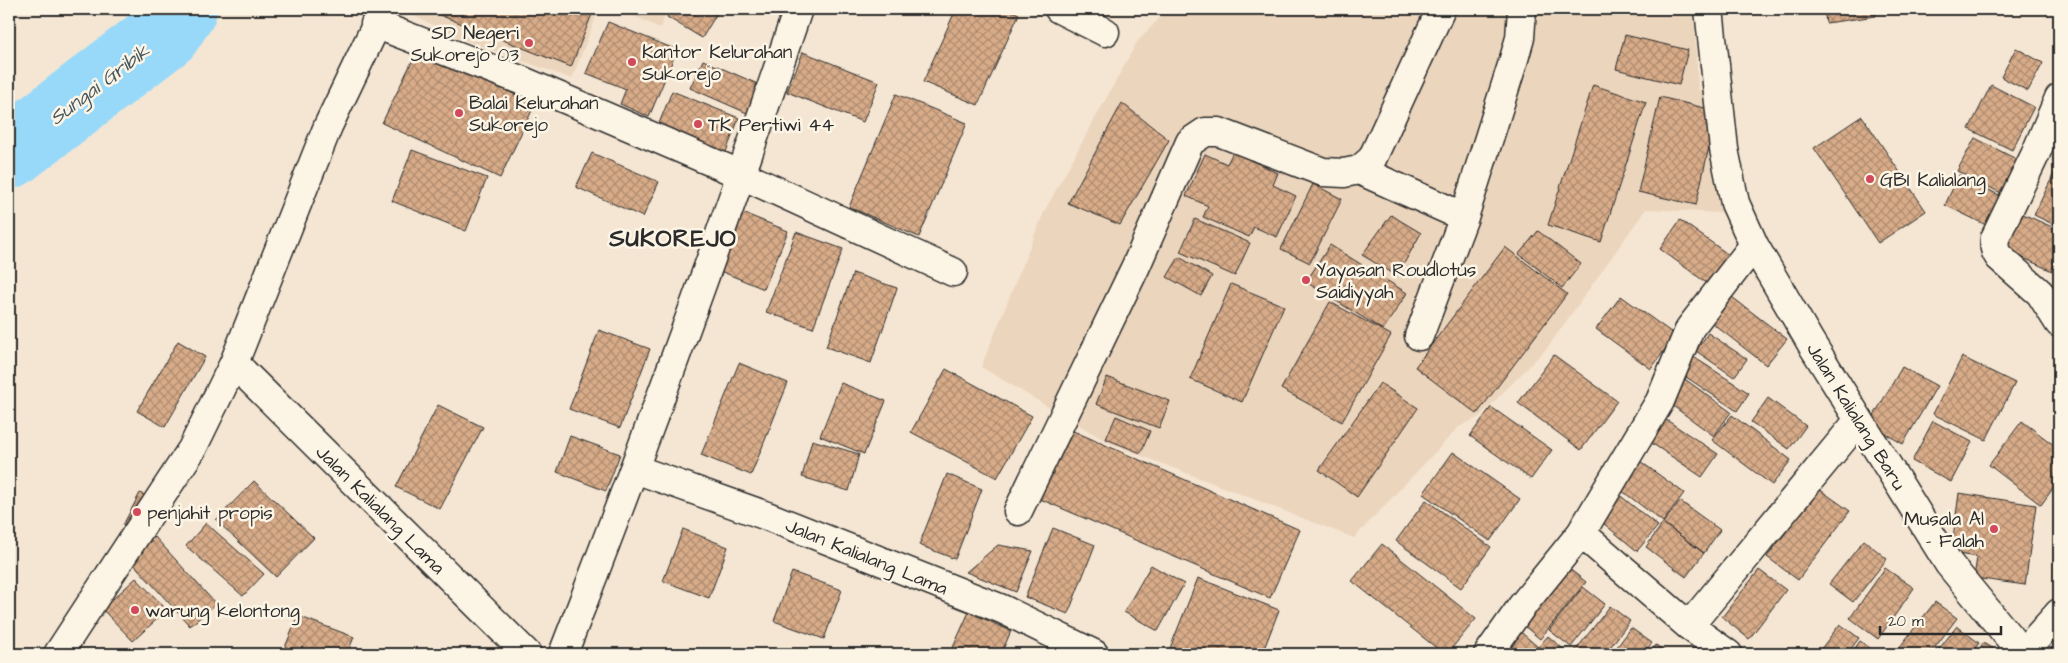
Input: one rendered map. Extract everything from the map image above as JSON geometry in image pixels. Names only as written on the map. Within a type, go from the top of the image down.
[{"type":"street","points":[[563,654],[635,469],[742,175],[798,9]]},
{"type":"street","points":[[1059,9],[1105,32]]},
{"type":"street","points":[[1018,511],[1136,266],[1190,142],[1205,132],[1219,132],[1323,172],[1344,173],[1359,170],[1372,159],[1441,9]]},
{"type":"street","points":[[1419,336],[1464,217],[1520,38],[1522,9]]},
{"type":"street","name":"Jalan Kalialang Baru","points":[[1709,9],[1724,149],[1735,203],[1754,245],[1859,420],[1949,564],[2022,654],[2059,614]]},
{"type":"street","points":[[58,654],[192,449],[234,363],[328,126],[380,17],[742,175],[953,272]]},
{"type":"street","points":[[2059,98],[2035,155],[1995,238],[1994,245],[1995,251],[2000,257],[2040,293],[2059,323]]},
{"type":"street","points":[[1359,170],[1464,217]]},
{"type":"street","points":[[1488,654],[1522,606],[1581,533],[1660,402],[1690,328],[1754,245]]},
{"type":"street","name":"Jalan Kalialang Lama","points":[[234,363],[527,654]]},
{"type":"street","points":[[1689,626],[1859,420]]},
{"type":"street","name":"Jalan Kalialang Lama","points":[[635,469],[767,516],[1002,609],[1094,654]]},
{"type":"street","points":[[1581,533],[1689,626],[1728,654]]},
{"type":"shaded area","name":"SD Negeri Sukorejo 03","points":[[408,9],[599,9],[572,79],[459,38],[406,12]]},
{"type":"shaded area","points":[[619,9],[668,9],[660,28]]},
{"type":"shaded area","name":"Yayasan Roudlotus Saidiyyah","points":[[1168,9],[1694,9],[1698,89],[1721,103],[1722,213],[1646,209],[1548,347],[1479,417],[1459,427],[1354,538],[1111,444],[981,367],[1044,212],[1137,42]]},
{"type":"building","name":"SD Negeri Sukorejo 03","points":[[433,9],[594,9],[571,67],[432,12]]},
{"type":"building","points":[[672,9],[719,10],[702,38],[667,17]]},
{"type":"building","points":[[956,9],[1007,9],[1019,14],[978,105],[923,82]]},
{"type":"building","points":[[1824,9],[1875,9],[1876,16],[1826,23]]},
{"type":"building","name":"Kantor Kelurahan Sukorejo","points":[[608,22],[677,50],[649,117],[620,104],[626,89],[586,73]]},
{"type":"building","points":[[1625,35],[1688,50],[1679,85],[1616,69]]},
{"type":"building","points":[[2016,48],[2043,63],[2028,91],[2001,77]]},
{"type":"building","name":"Balai Kelurahan Sukorejo","points":[[418,49],[535,104],[500,178],[382,123]]},
{"type":"building","points":[[803,52],[879,82],[863,122],[787,92]]},
{"type":"building","points":[[703,60],[760,85],[747,113],[690,88]]},
{"type":"building","points":[[1593,85],[1646,102],[1601,242],[1548,225]]},
{"type":"building","points":[[1991,85],[2034,107],[2012,150],[1969,129]]},
{"type":"building","name":"TK Pertiwi 44","points":[[672,91],[739,118],[724,157],[656,131]]},
{"type":"building","points":[[896,94],[967,123],[919,237],[849,207]]},
{"type":"building","points":[[1660,97],[1717,111],[1696,205],[1638,192]]},
{"type":"building","points":[[1122,103],[1169,140],[1120,225],[1068,203]]},
{"type":"building","name":"GBI Kalialang","points":[[1862,116],[1926,211],[1878,243],[1814,148]]},
{"type":"building","points":[[1975,138],[2022,162],[2005,195],[1957,171]]},
{"type":"building","points":[[412,150],[487,178],[466,231],[392,201]]},
{"type":"building","points":[[1233,152],[1278,173],[1273,185],[1296,196],[1277,237],[1254,227],[1249,237],[1203,217],[1208,206],[1186,196],[1205,154],[1227,164]]},
{"type":"building","points":[[592,153],[659,182],[643,217],[576,187]]},
{"type":"building","points":[[2056,169],[2059,170],[2059,227],[2034,215]]},
{"type":"building","points":[[1959,175],[2001,196],[1986,225],[1945,205]]},
{"type":"building","points":[[1313,184],[1342,199],[1310,263],[1281,249]]},
{"type":"building","points":[[736,210],[788,231],[764,289],[713,268]]},
{"type":"building","points":[[2016,211],[2059,230],[2059,254],[2052,271],[1999,247]]},
{"type":"building","points":[[1391,215],[1421,233],[1397,276],[1362,255]]},
{"type":"building","points":[[1195,219],[1250,243],[1235,276],[1180,252]]},
{"type":"building","points":[[1680,220],[1729,255],[1708,284],[1660,249]]},
{"type":"building","points":[[1538,231],[1581,264],[1562,288],[1519,254]]},
{"type":"building","points":[[796,232],[843,249],[813,328],[766,312]]},
{"type":"building","points":[[1330,245],[1407,293],[1383,330],[1306,282]]},
{"type":"building","points":[[1505,247],[1567,294],[1477,414],[1415,367]]},
{"type":"building","points":[[1179,257],[1212,276],[1201,296],[1167,277]]},
{"type":"building","points":[[853,273],[897,288],[871,363],[826,347]]},
{"type":"building","points":[[1231,284],[1284,306],[1242,402],[1190,379]]},
{"type":"building","points":[[1621,296],[1675,335],[1651,369],[1596,329]]},
{"type":"building","points":[[1732,297],[1787,339],[1766,365],[1712,323]]},
{"type":"building","points":[[1330,302],[1391,335],[1342,422],[1281,389]]},
{"type":"building","points":[[599,330],[650,349],[620,428],[569,409]]},
{"type":"building","points":[[1708,333],[1747,359],[1734,377],[1696,351]]},
{"type":"building","points":[[178,341],[205,357],[165,427],[137,411]]},
{"type":"building","points":[[1689,354],[1749,393],[1737,411],[1677,371]]},
{"type":"building","points":[[1554,355],[1617,401],[1581,450],[1518,403]]},
{"type":"building","points":[[1962,357],[2015,383],[1986,440],[1933,414]]},
{"type":"building","points":[[739,363],[788,383],[751,475],[701,455]]},
{"type":"building","points":[[1902,367],[1937,386],[1903,444],[1869,424]]},
{"type":"building","points":[[946,369],[1032,416],[997,478],[911,432]]},
{"type":"building","points":[[1679,375],[1731,412],[1714,436],[1662,398]]},
{"type":"building","points":[[1107,377],[1170,401],[1159,428],[1096,404]]},
{"type":"building","points":[[841,383],[886,401],[864,454],[820,436]]},
{"type":"building","points":[[1380,383],[1418,408],[1357,497],[1319,470]]},
{"type":"building","points":[[1768,398],[1806,426],[1789,449],[1751,422]]},
{"type":"building","points":[[438,405],[483,427],[440,509],[396,487]]},
{"type":"building","points":[[1491,407],[1552,450],[1531,479],[1470,436]]},
{"type":"building","points":[[1732,415],[1791,460],[1772,485],[1712,440]]},
{"type":"building","points":[[1116,416],[1150,431],[1141,453],[1106,439]]},
{"type":"building","points":[[1665,419],[1718,454],[1702,477],[1650,442]]},
{"type":"building","points":[[1933,421],[1972,442],[1951,482],[1912,461]]},
{"type":"building","points":[[2022,421],[2059,449],[2059,480],[2041,505],[1989,465]]},
{"type":"building","points":[[1071,430],[1300,530],[1270,598],[1040,499]]},
{"type":"building","points":[[570,436],[620,454],[606,491],[557,472]]},
{"type":"building","points":[[812,440],[859,454],[849,491],[802,477]]},
{"type":"building","points":[[1453,452],[1520,499],[1490,541],[1423,494]]},
{"type":"building","points":[[1633,456],[1684,493],[1663,522],[1613,484]]},
{"type":"building","points":[[947,474],[982,489],[955,559],[919,545]]},
{"type":"building","points":[[254,481],[314,538],[276,577],[216,520]]},
{"type":"building","points":[[1819,489],[1850,511],[1798,580],[1767,557]]},
{"type":"building","name":"penjahit propis","points":[[140,493],[152,499],[131,533],[123,525]]},
{"type":"building","points":[[1617,493],[1658,526],[1637,551],[1597,518]]},
{"type":"building","name":"Musala Al - Falah","points":[[1959,493],[2036,505],[2025,585],[1974,578],[1977,557],[1951,553]]},
{"type":"building","points":[[1426,500],[1491,547],[1461,588],[1396,541]]},
{"type":"building","points":[[1680,501],[1720,530],[1704,553],[1663,523]]},
{"type":"building","points":[[206,523],[264,574],[243,596],[186,546]]},
{"type":"building","points":[[1663,523],[1704,553],[1686,577],[1646,547]]},
{"type":"building","points":[[1053,528],[1095,545],[1068,614],[1025,597]]},
{"type":"building","points":[[683,529],[728,547],[709,598],[663,581]]},
{"type":"building","points":[[155,537],[216,604],[190,626],[130,560]]},
{"type":"building","points":[[1864,540],[1887,559],[1853,602],[1829,584]]},
{"type":"building","points":[[1382,544],[1476,619],[1447,654],[1444,654],[1352,581]]},
{"type":"building","points":[[998,545],[1033,551],[1016,592],[966,572]]},
{"type":"building","points":[[1563,564],[1586,582],[1540,639],[1517,620]]},
{"type":"building","points":[[1151,565],[1184,584],[1158,631],[1124,612]]},
{"type":"building","points":[[1885,568],[1914,588],[1878,639],[1850,618]]},
{"type":"building","points":[[1759,570],[1786,590],[1749,639],[1722,617]]},
{"type":"building","points":[[792,572],[842,590],[824,639],[774,621]]},
{"type":"building","name":"warung kelontong","points":[[136,578],[167,610],[133,641],[102,609]]},
{"type":"building","points":[[1198,578],[1279,610],[1262,654],[1185,654],[1170,648]]},
{"type":"building","points":[[1583,587],[1605,604],[1571,647],[1549,630]]},
{"type":"building","points":[[1935,602],[1957,618],[1930,654],[1895,653]]},
{"type":"building","points":[[1610,606],[1630,621],[1605,654],[1580,654],[1575,651]]},
{"type":"building","points":[[969,612],[1011,631],[1001,654],[950,654]]},
{"type":"building","points":[[298,616],[354,637],[347,654],[289,654],[283,652]]},
{"type":"building","points":[[1840,624],[1859,638],[1847,654],[1817,654]]},
{"type":"building","points":[[1957,626],[1979,643],[1971,654],[1935,654]]},
{"type":"building","points":[[1516,628],[1538,647],[1531,654],[1492,654]]},
{"type":"building","points":[[1631,628],[1652,643],[1643,654],[1612,654]]},
{"type":"building","points":[[1548,636],[1569,654],[1532,654]]},
{"type":"building","points":[[1860,641],[1879,654],[1851,654]]},
{"type":"building","points":[[1983,643],[2002,654],[1976,654]]},
{"type":"building","points":[[1656,645],[1669,654],[1649,654]]},
{"type":"waterway","name":"Sungai Gribik","points":[[9,153],[165,33],[181,9]]},
{"type":"place","name":"SD Negeri Sukorejo 03","points":[[529,43]]},
{"type":"place","name":"Kantor Kelurahan Sukorejo","points":[[632,62]]},
{"type":"place","name":"Balai Kelurahan Sukorejo","points":[[459,113]]},
{"type":"place","name":"TK Pertiwi 44","points":[[698,124]]},
{"type":"place","name":"GBI Kalialang","points":[[1870,179]]},
{"type":"place","name":"Yayasan Roudlotus Saidiyyah","points":[[1306,280]]},
{"type":"place","name":"penjahit propis","points":[[137,512]]},
{"type":"place","name":"Musala Al - Falah","points":[[1994,529]]},
{"type":"place","name":"warung kelontong","points":[[135,610]]},
{"type":"district","name":"SUKOREJO","points":[[673,238]]}]
